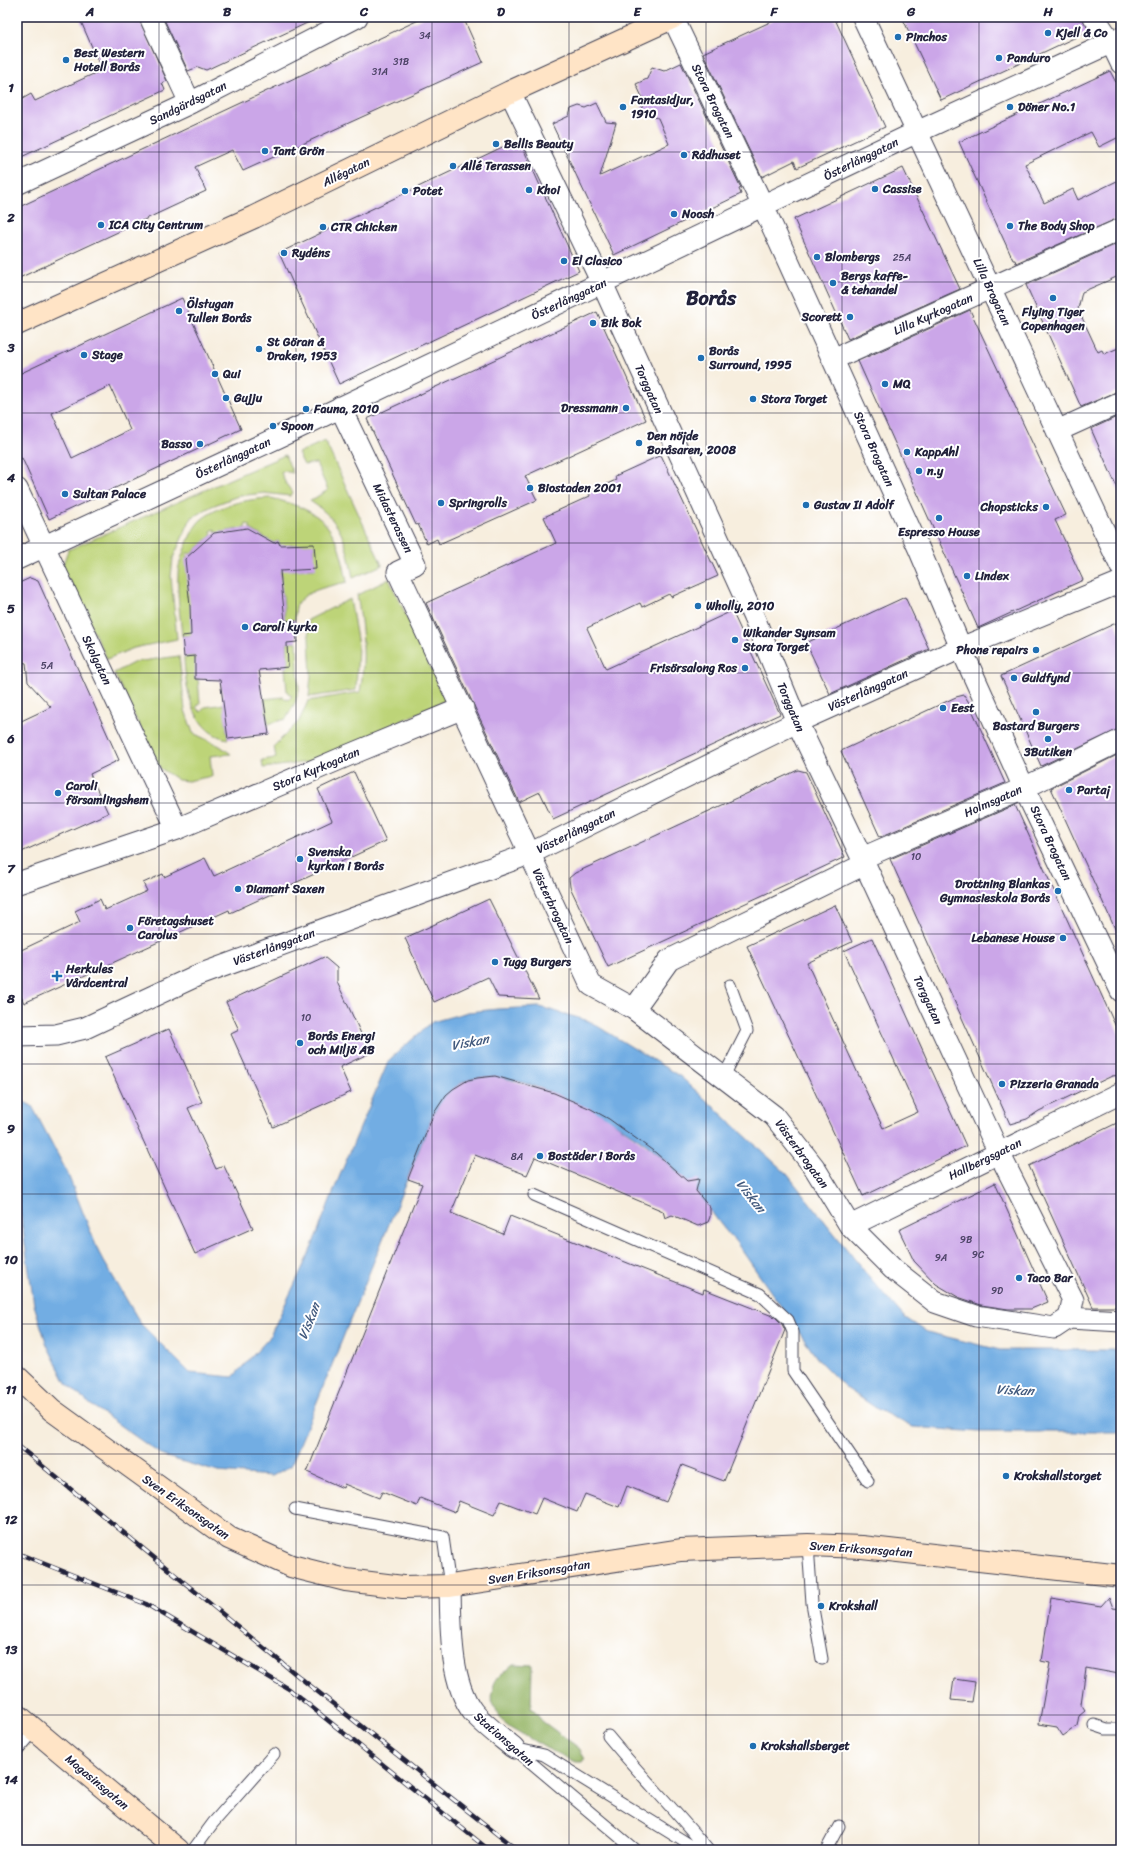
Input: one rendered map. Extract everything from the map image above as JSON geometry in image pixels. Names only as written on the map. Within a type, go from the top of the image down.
[{"type":"street","points":[[150,17],[190,103]]},
{"type":"street","name":"Sandgärdsgatan","points":[[17,184],[190,103],[357,17]]},
{"type":"street","name":"Allégatan","points":[[17,324],[254,217],[510,92],[674,17]]},
{"type":"street","name":"Stora Brogatan","points":[[674,17],[763,206],[920,549],[961,648],[1024,788],[1121,991]]},
{"type":"street","name":"Lilla Brogatan","points":[[863,17],[1121,567]]},
{"type":"street","points":[[1094,17],[1116,40],[1121,63]]},
{"type":"street","name":"Österlånggatan","points":[[17,559],[44,548],[917,132],[1116,40]]},
{"type":"street","name":"Torggatan","points":[[510,92],[602,283],[755,620],[797,722],[999,1153],[1072,1300],[1069,1318]]},
{"type":"street","name":"Lilla Kyrkogatan","points":[[833,359],[1121,229]]},
{"type":"street","points":[[1057,431],[1121,402]]},
{"type":"street","name":"Midasterassen","points":[[340,407],[415,564],[398,572],[463,708]]},
{"type":"street","name":"Skolgatan","points":[[17,490],[177,829]]},
{"type":"street","name":"Västerlånggatan","points":[[17,1036],[56,1035],[84,1028],[196,976],[529,854],[797,722],[961,648],[1121,582]]},
{"type":"street","points":[[463,708],[529,854]]},
{"type":"street","name":"Stora Kyrkogatan","points":[[18,882],[177,829],[463,708]]},
{"type":"street","name":"Holmsgatan","points":[[634,1009],[669,960],[863,861],[1024,788],[1121,740]]},
{"type":"street","name":"Västerbrogatan","points":[[529,854],[591,985],[634,1009],[774,1116],[814,1167],[850,1226],[893,1269],[934,1302],[976,1316],[1054,1328],[1069,1318]]},
{"type":"street","name":"Hallbergsgatan","points":[[850,1226],[1121,1093]]},
{"type":"street","points":[[1069,1318],[1121,1321]]},
{"type":"street","name":"Sven Eriksonsgatan","points":[[17,1377],[52,1410],[228,1538],[291,1566],[346,1580],[403,1587],[450,1586],[681,1550],[808,1545],[862,1547],[1121,1576]]},
{"type":"street","name":"Stationsgatan","points":[[450,1586],[451,1634],[457,1680],[473,1712],[514,1748]]},
{"type":"street","name":"Magasinsgatan","points":[[17,1715],[178,1850]]},
{"type":"lane","points":[[723,1078],[747,1031],[730,985]]},
{"type":"lane","points":[[534,1195],[760,1294],[788,1320],[793,1332],[793,1371],[868,1481]]},
{"type":"lane","points":[[295,1509],[443,1537],[450,1586]]},
{"type":"lane","points":[[808,1545],[812,1603],[822,1659]]},
{"type":"lane","points":[[1094,1725],[1106,1729],[1121,1729]]},
{"type":"lane","points":[[17,1751],[35,1730]]},
{"type":"lane","points":[[608,1736],[708,1850]]},
{"type":"lane","points":[[514,1748],[544,1755],[702,1850]]},
{"type":"lane","name":"Stationsgatan","points":[[514,1748],[635,1850]]},
{"type":"lane","points":[[193,1850],[213,1823],[274,1754]]},
{"type":"lane","points":[[826,1850],[839,1826]]},
{"type":"green space","points":[[325,441],[382,565],[353,578],[345,543],[336,525],[330,517],[310,501],[328,490],[316,463],[304,465],[298,453]]},
{"type":"green space","points":[[285,455],[293,473],[283,471],[281,473],[286,484],[293,493],[290,496],[264,493],[238,496],[212,506],[191,518],[173,558],[171,577],[177,639],[134,648],[107,659],[62,567],[68,550]]},
{"type":"green space","points":[[271,498],[305,509],[317,516],[326,525],[339,548],[347,582],[325,587],[304,596],[296,607],[295,620],[285,621],[283,596],[278,577],[281,577],[281,572],[277,572],[277,560],[292,570],[315,569],[314,545],[291,545],[276,548],[280,545],[278,541],[274,543],[250,529],[250,525],[246,524],[245,528],[216,533],[215,529],[211,531],[212,535],[191,554],[187,553],[186,556],[189,558],[192,590],[192,635],[182,636],[178,597],[178,571],[180,561],[194,528],[209,514],[226,506],[244,501]]},
{"type":"green space","points":[[389,579],[446,700],[316,761],[263,768],[262,760],[276,758],[274,746],[299,721],[308,701],[360,692],[363,668],[363,644],[357,595]]},
{"type":"green space","points":[[350,599],[358,645],[356,690],[309,697],[311,675],[308,620]]},
{"type":"green space","points":[[297,642],[299,690],[295,703],[286,719],[268,724],[264,699],[283,697],[288,700],[292,696],[287,692],[285,667],[288,666],[287,643]]},
{"type":"green space","points":[[179,656],[185,710],[193,733],[220,746],[231,754],[210,756],[212,776],[188,781],[178,780],[160,768],[114,673],[135,662]]},
{"type":"green space","points":[[194,656],[194,658],[197,657],[198,674],[195,675],[195,679],[198,679],[200,703],[196,708],[201,712],[205,707],[224,704],[228,739],[216,735],[206,728],[199,719],[193,707],[186,681],[184,657]]},
{"type":"green space","points":[[513,1664],[532,1665],[531,1707],[542,1721],[579,1748],[585,1758],[582,1762],[575,1762],[546,1748],[510,1727],[499,1718],[491,1697],[495,1680]]},
{"type":"water","name":"Viskan","points":[[540,1007],[589,1021],[681,1077],[787,1174],[865,1272],[904,1317],[927,1332],[1000,1350],[1121,1350],[1121,1432],[979,1432],[913,1427],[879,1410],[846,1388],[819,1361],[736,1242],[720,1224],[697,1192],[658,1154],[622,1128],[572,1101],[545,1090],[496,1077],[477,1078],[463,1082],[442,1101],[434,1113],[291,1466],[271,1476],[218,1472],[163,1456],[91,1405],[66,1383],[47,1345],[34,1305],[17,1189],[17,1098],[32,1106],[67,1172],[99,1253],[141,1324],[190,1373],[233,1377],[269,1338],[308,1256],[340,1175],[389,1060],[432,1022],[468,1012]]},
{"type":"building","points":[[79,17],[138,17],[167,81],[162,83],[165,90],[17,159],[17,102],[31,94],[35,101],[102,70]]},
{"type":"building","points":[[163,17],[320,17],[206,70],[198,67],[188,71]]},
{"type":"building","points":[[425,17],[463,17],[483,62],[243,171],[232,150],[195,167],[206,191],[17,279],[17,208]]},
{"type":"building","points":[[781,17],[834,17],[885,127],[797,168],[794,161],[762,177],[703,53]]},
{"type":"building","points":[[902,17],[1082,17],[1089,31],[941,100]]},
{"type":"building","name":"Rådhuset","points":[[681,63],[741,188],[739,189],[741,194],[614,255],[552,124],[569,116],[571,109],[579,106],[586,108],[597,103],[606,122],[616,123],[600,176],[669,144],[658,118],[640,113],[644,101],[636,84],[647,79],[652,67],[664,71]]},
{"type":"building","points":[[1110,71],[1121,92],[1121,136],[1099,147],[1091,132],[1025,164],[1044,203],[1073,189],[1078,200],[1121,179],[1121,217],[1016,263],[1015,260],[1013,260],[959,142]]},
{"type":"building","points":[[513,142],[522,146],[579,271],[339,384],[279,253]]},
{"type":"building","points":[[903,168],[960,289],[848,339],[794,219]]},
{"type":"building","points":[[1121,242],[1121,275],[1082,292],[1078,309],[1098,352],[1102,350],[1104,354],[1121,347],[1121,390],[1081,407],[1026,285]]},
{"type":"building","points":[[182,298],[241,429],[49,519],[22,458],[17,460],[17,375]],"holes":[[[110,386],[130,430],[72,458],[52,413]]]},
{"type":"building","points":[[970,310],[1066,515],[1055,520],[1083,580],[978,628],[858,361]]},
{"type":"building","points":[[597,312],[646,420],[525,476],[537,500],[439,544],[437,539],[427,544],[418,524],[416,525],[367,419]]},
{"type":"building","points":[[1121,415],[1121,496],[1091,429]]},
{"type":"building","points":[[661,455],[718,576],[671,597],[669,594],[642,607],[640,603],[587,628],[606,669],[732,611],[780,714],[553,819],[540,792],[519,802],[426,603],[556,543],[544,517],[590,496],[589,492],[616,480],[615,476]]},
{"type":"building","name":"Caroli kyrka","points":[[247,528],[274,543],[278,541],[280,545],[314,544],[316,569],[280,571],[285,621],[295,620],[297,642],[287,643],[288,667],[259,670],[269,734],[228,739],[220,680],[195,679],[195,656],[184,657],[182,636],[191,635],[190,606],[185,559],[214,533]]},
{"type":"building","points":[[30,578],[38,581],[119,760],[90,774],[108,813],[17,854],[17,723],[51,707],[28,682],[26,663],[17,661],[21,652],[17,643],[17,584]]},
{"type":"building","points":[[905,597],[929,649],[830,694],[806,643]]},
{"type":"building","points":[[1116,623],[1121,635],[1121,728],[1041,766],[1001,676]]},
{"type":"building","points":[[964,695],[1005,783],[880,837],[841,751],[956,697]]},
{"type":"building","points":[[1121,753],[1121,942],[1051,788]]},
{"type":"building","points":[[798,770],[806,772],[845,857],[608,967],[570,887],[569,878],[575,873]]},
{"type":"building","points":[[354,772],[386,841],[230,913],[229,910],[24,1003],[17,988],[17,952],[80,922],[75,911],[100,899],[105,910],[147,891],[143,883],[163,874],[164,877],[205,858],[214,876],[332,821],[318,789]]},
{"type":"building","points":[[1015,805],[1121,1038],[1121,1075],[1112,1076],[1039,1111],[1027,1119],[1010,1124],[890,859]]},
{"type":"building","points":[[489,899],[539,999],[498,997],[488,977],[434,1002],[405,938]]},
{"type":"building","points":[[835,905],[852,942],[807,963],[883,1128],[918,1112],[844,951],[872,938],[966,1146],[863,1196],[747,946]]},
{"type":"building","name":"Borås Energi och Miljö AB","points":[[324,957],[337,968],[337,982],[370,1053],[340,1067],[351,1092],[273,1127],[231,1034],[239,1030],[226,1002]]},
{"type":"building","points":[[169,1029],[202,1102],[188,1108],[216,1169],[224,1166],[253,1228],[195,1254],[105,1057]]},
{"type":"building","points":[[495,1076],[554,1093],[591,1109],[609,1119],[656,1153],[687,1181],[699,1179],[696,1191],[710,1208],[710,1217],[708,1222],[698,1226],[672,1215],[665,1218],[663,1211],[535,1157],[527,1175],[475,1155],[451,1213],[503,1234],[510,1216],[703,1293],[704,1289],[775,1317],[782,1324],[785,1330],[724,1481],[682,1465],[666,1502],[627,1486],[619,1507],[585,1494],[577,1512],[542,1498],[535,1514],[501,1501],[494,1515],[459,1501],[455,1512],[420,1498],[417,1506],[382,1492],[379,1498],[344,1484],[343,1488],[307,1472],[422,1184],[408,1179],[434,1113],[446,1095],[453,1089],[468,1080]]},
{"type":"building","points":[[1121,1121],[1121,1307],[1093,1307],[1029,1166]]},
{"type":"building","points":[[995,1183],[1048,1302],[1031,1309],[1008,1309],[981,1305],[958,1297],[936,1284],[914,1261],[899,1230]]},
{"type":"building","points":[[1109,1597],[1113,1608],[1121,1609],[1121,1662],[1119,1674],[1086,1668],[1081,1704],[1085,1710],[1079,1715],[1077,1726],[1063,1736],[1057,1727],[1039,1724],[1050,1663],[1041,1661],[1051,1598],[1101,1606]]},
{"type":"building","points":[[954,1679],[975,1682],[972,1702],[951,1700]]},
{"type":"railway","points":[[17,1445],[298,1676],[517,1850]]},
{"type":"railway","points":[[17,1553],[146,1604],[289,1689],[489,1850]]},
{"type":"place","name":"Kjell & Co","points":[[1048,33]]},
{"type":"place","name":"Pinchos","points":[[898,37]]},
{"type":"place","name":"Panduro","points":[[999,58]]},
{"type":"place","name":"Best Western Hotell Borås","points":[[66,60]]},
{"type":"place","name":"Fantasidjur, 1910","points":[[623,107]]},
{"type":"place","name":"Döner No.1","points":[[1010,107]]},
{"type":"place","name":"Bellis Beauty","points":[[496,144]]},
{"type":"place","name":"Tant Grön","points":[[265,151]]},
{"type":"place","name":"Rådhuset","points":[[684,155]]},
{"type":"place","name":"Allé Terassen","points":[[453,166]]},
{"type":"place","name":"Cassise","points":[[875,189]]},
{"type":"place","name":"Khoi","points":[[529,190]]},
{"type":"place","name":"Potet","points":[[405,191]]},
{"type":"place","name":"Noosh","points":[[674,214]]},
{"type":"place","name":"ICA City Centrum","points":[[101,225]]},
{"type":"place","name":"The Body Shop","points":[[1010,226]]},
{"type":"place","name":"CTR Chicken","points":[[323,227]]},
{"type":"place","name":"Rydéns","points":[[284,253]]},
{"type":"place","name":"Blombergs","points":[[817,257]]},
{"type":"place","name":"El Clasico","points":[[564,261]]},
{"type":"place","name":"Bergs kaffe- & tehandel","points":[[833,283]]},
{"type":"place","name":"Flying Tiger Copenhagen","points":[[1053,298]]},
{"type":"place","name":"Ölstugan Tullen Borås","points":[[179,311]]},
{"type":"place","name":"Scorett","points":[[850,317]]},
{"type":"place","name":"Bik Bok","points":[[593,323]]},
{"type":"place","name":"St Göran & Draken, 1953","points":[[259,349]]},
{"type":"place","name":"Stage","points":[[84,355]]},
{"type":"place","name":"Borås Surround, 1995","points":[[701,358]]},
{"type":"place","name":"Qui","points":[[215,374]]},
{"type":"place","name":"MQ","points":[[885,384]]},
{"type":"place","name":"Gujju","points":[[226,398]]},
{"type":"place","name":"Stora Torget","points":[[753,399]]},
{"type":"place","name":"Dressmann","points":[[626,408]]},
{"type":"place","name":"Fauna, 2010","points":[[306,409]]},
{"type":"place","name":"Spoon","points":[[273,426]]},
{"type":"place","name":"Den nöjde Boråsaren, 2008","points":[[639,443]]},
{"type":"place","name":"Basso","points":[[200,444]]},
{"type":"place","name":"KappAhl","points":[[907,452]]},
{"type":"place","name":"n.y","points":[[919,471]]},
{"type":"place","name":"Biostaden 2001","points":[[530,488]]},
{"type":"place","name":"Sultan Palace","points":[[65,494]]},
{"type":"place","name":"Springrolls","points":[[441,503]]},
{"type":"place","name":"Gustav II Adolf","points":[[806,505]]},
{"type":"place","name":"Chopsticks","points":[[1046,507]]},
{"type":"place","name":"Espresso House","points":[[939,518]]},
{"type":"place","name":"Lindex","points":[[967,576]]},
{"type":"place","name":"Wholly, 2010","points":[[698,606]]},
{"type":"place","name":"Caroli kyrka","points":[[245,627]]},
{"type":"place","name":"Wikander Synsam Stora Torget","points":[[735,640]]},
{"type":"place","name":"Phone repairs","points":[[1036,650]]},
{"type":"place","name":"Frisörsalong Ros","points":[[745,668]]},
{"type":"place","name":"Guldfynd","points":[[1014,678]]},
{"type":"place","name":"Eest","points":[[943,708]]},
{"type":"place","name":"Bastard Burgers","points":[[1036,712]]},
{"type":"place","name":"3Butiken","points":[[1048,739]]},
{"type":"place","name":"Partaj","points":[[1069,790]]},
{"type":"place","name":"Caroli församlingshem","points":[[58,793]]},
{"type":"place","name":"Svenska kyrkan i Borås","points":[[300,859]]},
{"type":"place","name":"Diamant Saxen","points":[[238,889]]},
{"type":"place","name":"Drottning Blankas Gymnasieskola Borås","points":[[1058,891]]},
{"type":"place","name":"Företagshuset Carolus","points":[[130,928]]},
{"type":"place","name":"Lebanese House","points":[[1063,938]]},
{"type":"place","name":"Tugg Burgers","points":[[495,962]]},
{"type":"place","name":"Herkules Vårdcentral","points":[[57,976]]},
{"type":"place","name":"Borås Energi och Miljö AB","points":[[300,1043]]},
{"type":"place","name":"Pizzeria Granada","points":[[1002,1084]]},
{"type":"place","name":"Bostäder i Borås","points":[[540,1156]]},
{"type":"place","name":"Taco Bar","points":[[1019,1278]]},
{"type":"place","name":"Krokshallstorget","points":[[1006,1476]]},
{"type":"place","name":"Krokshall","points":[[821,1606]]},
{"type":"place","name":"Krokshallsberget","points":[[753,1746]]},
{"type":"district","name":"Borås","points":[[711,298]]}]
